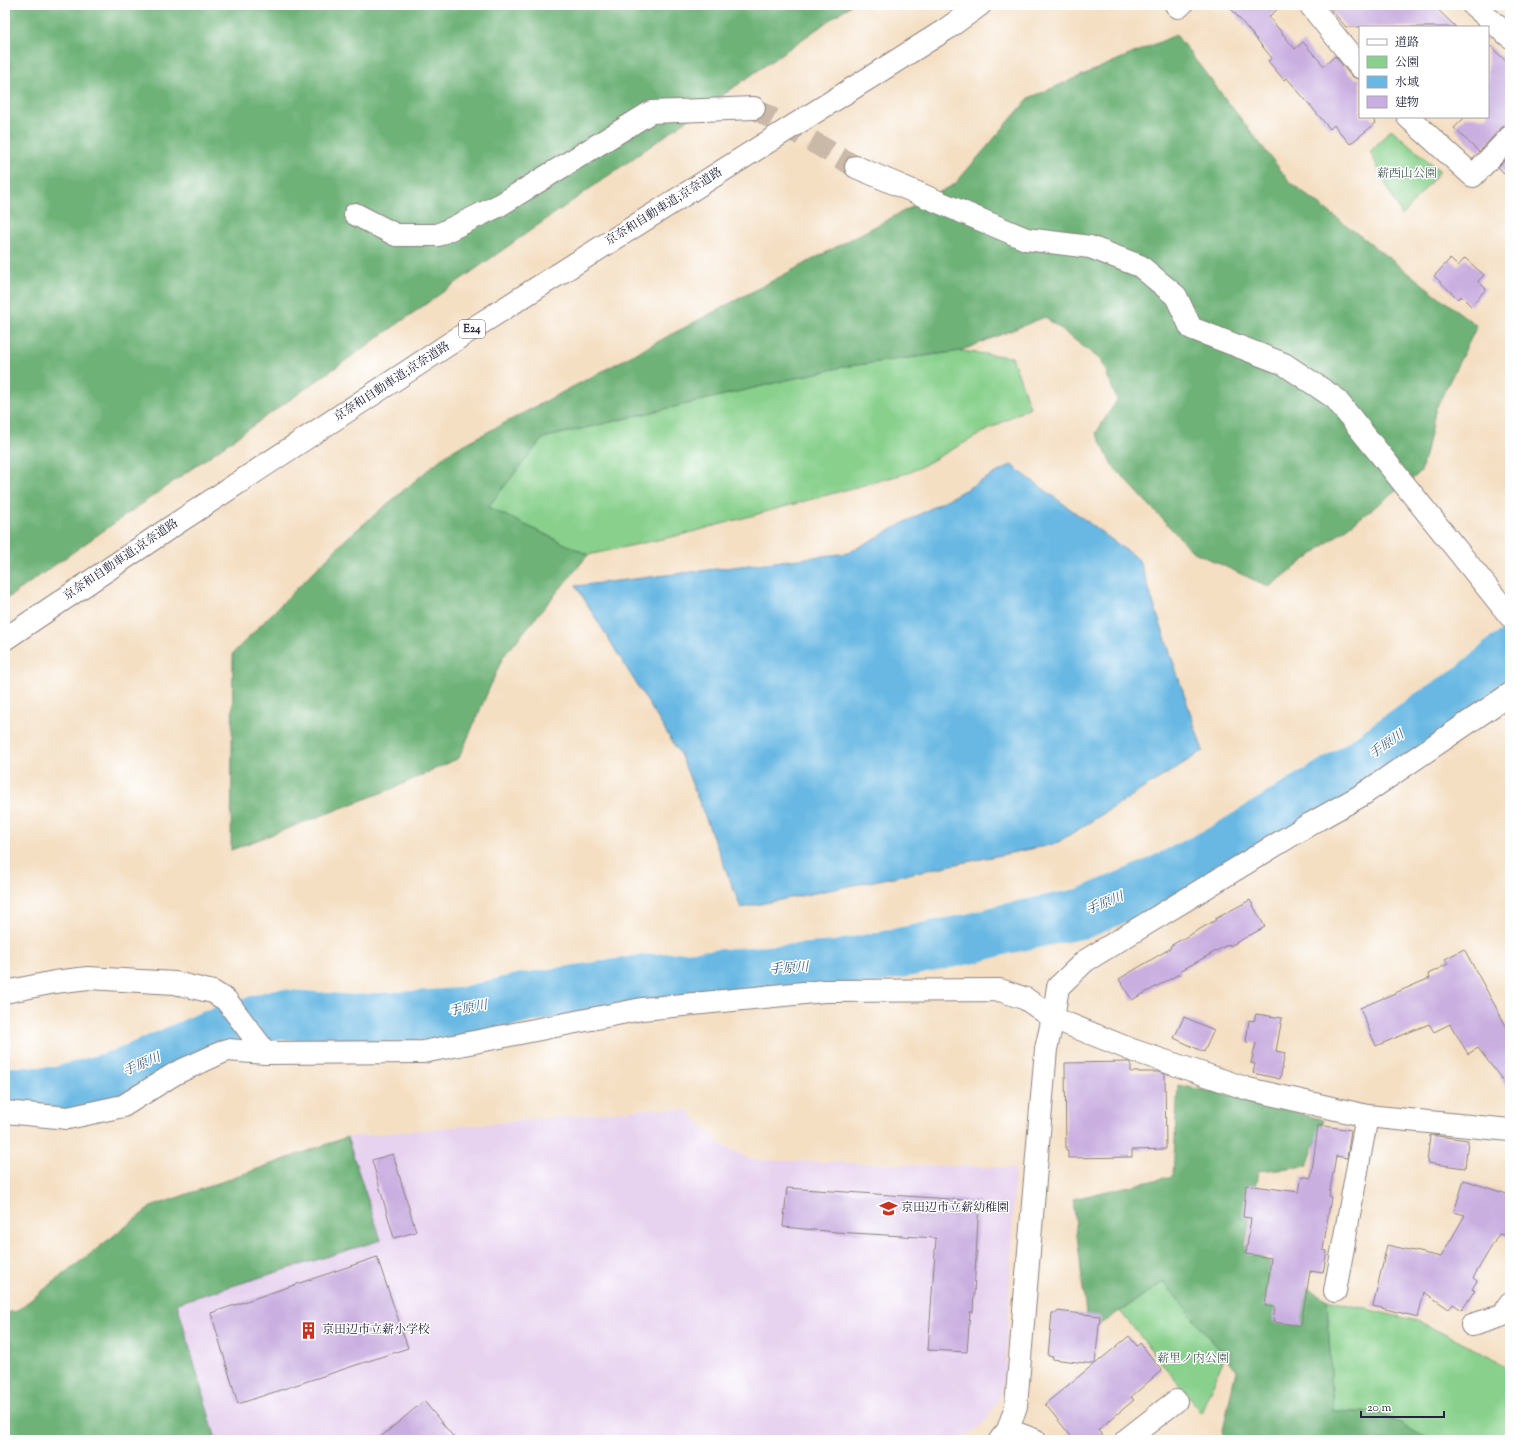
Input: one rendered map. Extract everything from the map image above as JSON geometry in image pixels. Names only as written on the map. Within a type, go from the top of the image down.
[{"type":"main road","name":"京奈和自動車道;京奈道路","points":[[945,30],[980,5]]},
{"type":"main road","name":"京奈和自動車道;京奈道路","points":[[5,639],[165,531],[475,327],[945,30],[990,5]]},
{"type":"main road","points":[[1176,5],[1178,7],[1181,5]]},
{"type":"main road","points":[[1312,5],[1311,6],[1359,65]]},
{"type":"main road","points":[[1473,5],[1510,37]]},
{"type":"main road","points":[[355,214],[396,235],[438,235],[500,205],[651,112],[754,108]]},
{"type":"main road","points":[[1409,118],[1473,176],[1510,137]]},
{"type":"main road","points":[[856,167],[1026,239],[1090,247],[1140,266],[1176,296],[1190,328],[1284,364],[1335,398],[1510,616]]},
{"type":"main road","points":[[1035,1440],[1004,1435],[1016,1406],[1046,1049],[1058,987],[1084,961],[1310,824],[1362,795],[1510,694]]},
{"type":"main road","points":[[5,992],[55,982],[88,978],[175,983],[213,992],[226,1000],[262,1048]]},
{"type":"main road","points":[[5,1112],[68,1118],[123,1106],[176,1073],[227,1050],[262,1048],[423,1052],[642,1009],[824,991],[1000,990],[1026,999],[1052,1018],[1132,1050],[1248,1089],[1367,1116],[1510,1130]]},
{"type":"main road","points":[[1335,1291],[1367,1116]]},
{"type":"main road","points":[[1472,1325],[1501,1316],[1510,1304]]},
{"type":"main road","points":[[1126,1440],[1176,1401]]},
{"type":"shaded area","points":[[645,1109],[687,1110],[720,1144],[752,1160],[1015,1168],[1006,1368],[1000,1397],[984,1423],[963,1440],[216,1440],[177,1303],[380,1240],[347,1137]]},
{"type":"green space","points":[[5,5],[851,5],[5,600]]},
{"type":"green space","points":[[1176,35],[1289,181],[1477,326],[1436,408],[1421,472],[1269,587],[1192,551],[1112,465],[1096,433],[1117,400],[1102,361],[1045,317],[960,351],[842,367],[543,438],[488,507],[588,555],[503,657],[459,758],[394,788],[231,850],[233,653],[347,538],[448,453],[955,184],[1029,98]]},
{"type":"green space","name":"薪西山公園","points":[[1391,129],[1440,171],[1402,216],[1370,152]]},
{"type":"green space","points":[[960,351],[1012,357],[1030,407],[911,472],[685,534],[588,555],[487,507],[543,438],[842,367]]},
{"type":"green space","points":[[1178,1085],[1254,1100],[1323,1120],[1307,1166],[1258,1171],[1245,1246],[1327,1300],[1333,1411],[1380,1413],[1430,1440],[1221,1440],[1236,1370],[1164,1282],[1088,1332],[1073,1199],[1173,1176]]},
{"type":"green space","points":[[347,1137],[381,1240],[177,1303],[216,1440],[5,1440],[5,1312],[15,1312],[151,1207]]},
{"type":"green space","name":"薪里ノ内公園","points":[[1164,1282],[1225,1356],[1201,1412],[1120,1311]]},
{"type":"green space","points":[[1327,1300],[1418,1321],[1510,1368],[1510,1440],[1430,1440],[1380,1413],[1333,1411]]},
{"type":"water","points":[[1011,465],[1139,560],[1203,751],[1055,844],[741,908],[681,756],[576,586],[848,553]]},
{"type":"building","points":[[1228,5],[1282,5],[1269,17],[1295,49],[1303,42],[1324,66],[1335,56],[1350,75],[1359,79],[1359,118],[1372,118],[1376,123],[1350,144],[1334,125],[1330,129],[1287,78],[1284,80],[1268,61],[1272,58]]},
{"type":"building","points":[[1327,5],[1433,5],[1455,26],[1359,26],[1346,27]]},
{"type":"building","points":[[1489,45],[1510,65],[1510,125],[1506,125],[1501,128],[1479,152],[1454,128],[1464,118],[1489,118]]},
{"type":"building","points":[[1510,155],[1510,179],[1498,167]]},
{"type":"building","points":[[1465,258],[1484,275],[1478,281],[1486,289],[1471,306],[1461,296],[1458,299],[1434,276],[1450,259],[1458,266]]},
{"type":"building","points":[[1250,900],[1265,927],[1230,946],[1229,944],[1132,1000],[1119,979],[1171,948],[1170,946]]},
{"type":"building","points":[[1464,949],[1510,1033],[1510,1090],[1478,1048],[1468,1054],[1450,1024],[1434,1032],[1429,1024],[1376,1046],[1360,1008],[1430,978],[1428,974],[1448,964],[1445,959]]},
{"type":"building","points":[[1256,1014],[1282,1018],[1276,1051],[1285,1053],[1280,1079],[1253,1073],[1255,1064],[1251,1063],[1256,1043],[1246,1042],[1249,1020],[1254,1021]]},
{"type":"building","points":[[1184,1017],[1214,1030],[1204,1052],[1174,1038]]},
{"type":"building","points":[[1065,1063],[1131,1063],[1131,1072],[1158,1072],[1165,1074],[1166,1149],[1132,1150],[1132,1157],[1068,1158],[1068,1151],[1066,1151]]},
{"type":"building","points":[[1318,1125],[1351,1130],[1347,1158],[1336,1156],[1329,1196],[1331,1197],[1323,1250],[1327,1251],[1323,1273],[1310,1271],[1301,1326],[1273,1322],[1275,1307],[1265,1306],[1271,1258],[1246,1254],[1251,1218],[1243,1217],[1246,1185],[1299,1192],[1302,1176],[1311,1178]]},
{"type":"building","points":[[1430,1135],[1468,1140],[1465,1168],[1427,1163]]},
{"type":"building","points":[[393,1154],[416,1232],[394,1238],[372,1160]]},
{"type":"building","points":[[1464,1180],[1510,1195],[1510,1237],[1499,1234],[1473,1278],[1477,1281],[1472,1289],[1475,1290],[1462,1310],[1453,1304],[1449,1309],[1424,1292],[1418,1317],[1373,1306],[1387,1245],[1441,1257],[1465,1215],[1454,1212]]},
{"type":"building","points":[[787,1188],[979,1201],[973,1312],[970,1312],[967,1352],[928,1350],[936,1238],[783,1227]]},
{"type":"building","name":"京田辺市立薪小学校","points":[[377,1257],[408,1348],[238,1404],[211,1313]]},
{"type":"building","points":[[1057,1311],[1100,1316],[1095,1364],[1129,1336],[1137,1346],[1140,1343],[1162,1370],[1131,1397],[1134,1400],[1098,1430],[1106,1440],[1074,1440],[1045,1404],[1094,1364],[1052,1359],[1053,1357],[1048,1356],[1052,1313],[1057,1313]]},
{"type":"building","points":[[424,1401],[456,1440],[377,1440]]},
{"type":"waterway","name":"手原川","points":[[5,1092],[58,1092],[125,1073],[216,1033],[277,1014],[352,1020],[460,1013],[518,999],[643,980],[836,966],[973,938],[1005,929],[1084,913],[1155,883],[1226,847],[1354,768],[1428,715],[1473,686],[1510,654]]},
{"type":"tunnel","points":[[754,108],[856,167]]},
{"type":"place","name":"京田辺市立薪幼稚園","points":[[888,1208]]},
{"type":"place","name":"京田辺市立薪小学校","points":[[309,1330]]}]
